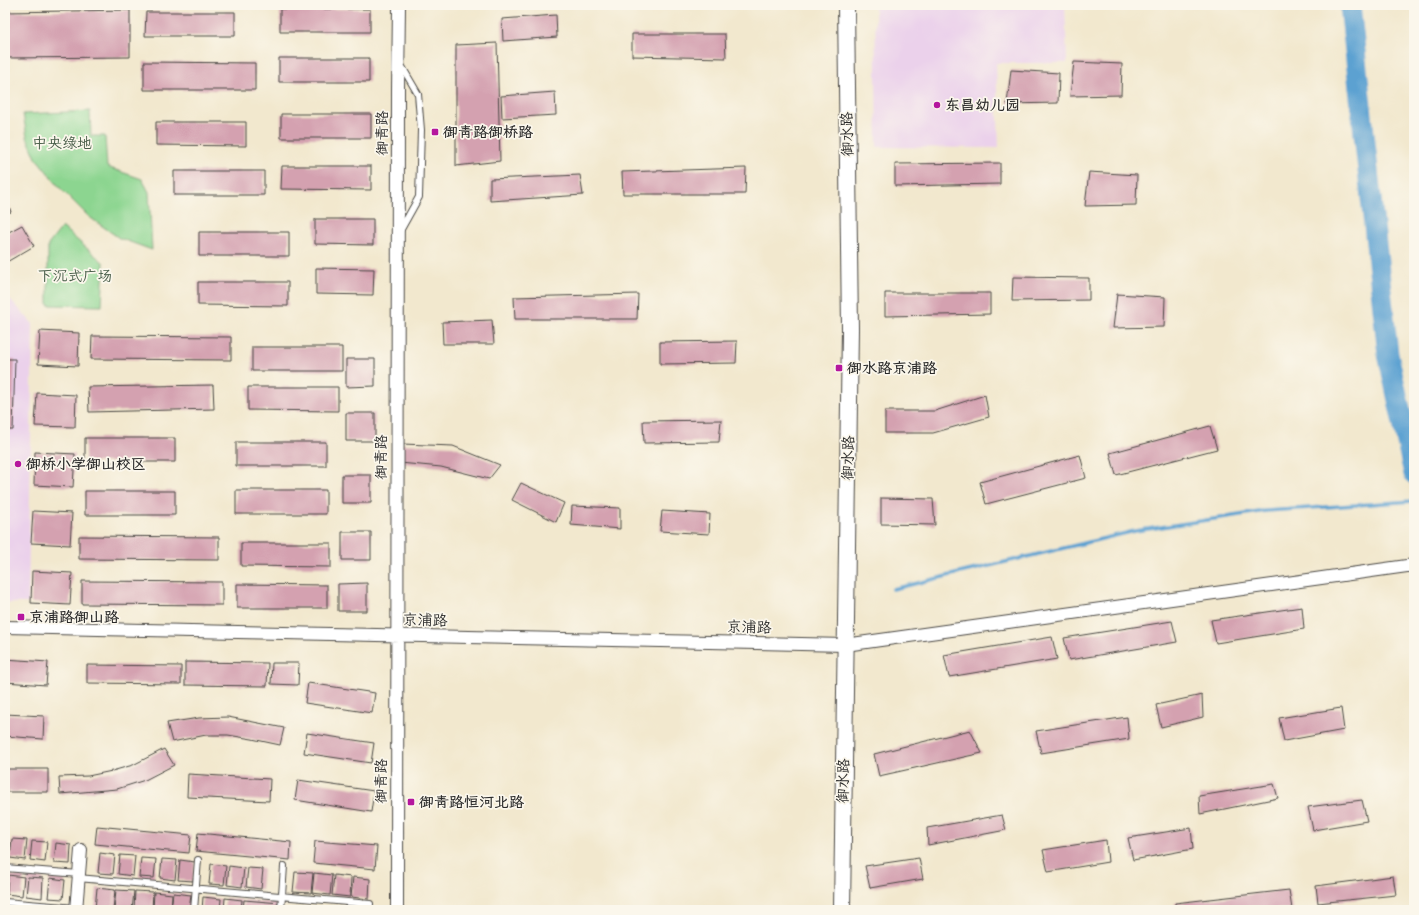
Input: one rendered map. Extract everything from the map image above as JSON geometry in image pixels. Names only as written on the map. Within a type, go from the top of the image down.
[{"type":"street","name":"御青路","points":[[397,910],[397,235],[399,5]]},
{"type":"street","name":"御水路","points":[[842,910],[850,329],[846,5]]},
{"type":"street","name":"京浦路","points":[[5,627],[845,645],[1414,565]]},
{"type":"street","points":[[76,909],[81,850]]},
{"type":"lane","points":[[397,235],[419,197],[421,130],[418,94],[398,61]]},
{"type":"lane","points":[[194,910],[198,860]]},
{"type":"lane","points":[[281,910],[284,866]]},
{"type":"lane","points":[[5,868],[370,904],[369,910]]},
{"type":"lane","points":[[5,902],[76,909]]},
{"type":"shaded area","name":"东昌幼儿园","points":[[875,5],[1065,5],[1067,63],[996,63],[999,148],[877,147]]},
{"type":"shaded area","name":"御桥小学御山校区","points":[[9,298],[33,324],[28,603],[5,603],[5,300]]},
{"type":"green space","name":"中央绿地","points":[[90,111],[91,136],[105,136],[107,167],[142,179],[149,192],[152,250],[119,238],[88,216],[60,188],[36,158],[27,137],[23,114]]},
{"type":"green space","name":"下沉式广场","points":[[62,227],[104,263],[102,306],[48,305],[48,245]]},
{"type":"building","points":[[280,9],[370,9],[370,32],[280,32]]},
{"type":"building","points":[[130,10],[130,57],[5,58],[5,12]]},
{"type":"building","points":[[146,12],[235,12],[235,36],[145,36]]},
{"type":"building","points":[[556,15],[557,37],[503,41],[502,19]]},
{"type":"building","points":[[632,34],[725,34],[726,58],[632,56]]},
{"type":"building","points":[[497,43],[500,161],[456,166],[456,45]]},
{"type":"building","points":[[279,58],[369,58],[369,82],[279,82]]},
{"type":"building","points":[[144,62],[255,63],[255,90],[144,90]]},
{"type":"building","points":[[1074,62],[1122,64],[1121,95],[1070,96]]},
{"type":"building","points":[[1011,70],[1059,73],[1058,103],[1007,104]]},
{"type":"building","points":[[555,92],[556,115],[502,118],[501,96]]},
{"type":"building","points":[[281,114],[371,114],[371,138],[281,138]]},
{"type":"building","points":[[156,122],[246,122],[246,146],[156,145]]},
{"type":"building","points":[[1000,163],[1000,184],[895,186],[895,164]]},
{"type":"building","points":[[282,166],[371,166],[371,190],[281,189]]},
{"type":"building","points":[[746,168],[745,194],[623,194],[622,172]]},
{"type":"building","points":[[174,171],[264,171],[264,195],[174,195]]},
{"type":"building","points":[[1089,172],[1137,175],[1136,205],[1085,206]]},
{"type":"building","points":[[580,175],[583,195],[490,201],[490,179]]},
{"type":"building","points":[[5,194],[11,212],[5,214]]},
{"type":"building","points":[[315,219],[373,219],[373,245],[315,244]]},
{"type":"building","points":[[22,225],[34,246],[5,263],[5,234]]},
{"type":"building","points":[[199,232],[289,232],[289,256],[199,256]]},
{"type":"building","points":[[316,268],[374,269],[373,295],[316,294]]},
{"type":"building","points":[[1013,277],[1089,278],[1089,300],[1012,301]]},
{"type":"building","points":[[198,282],[288,282],[288,306],[198,305]]},
{"type":"building","points":[[885,293],[990,293],[990,314],[885,316]]},
{"type":"building","points":[[638,294],[637,319],[515,319],[514,297]]},
{"type":"building","points":[[1117,294],[1165,297],[1164,327],[1113,328]]},
{"type":"building","points":[[492,320],[494,344],[443,344],[442,322]]},
{"type":"building","points":[[40,331],[79,333],[78,366],[38,364]]},
{"type":"building","points":[[92,336],[231,337],[231,360],[91,359]]},
{"type":"building","points":[[737,341],[736,363],[660,364],[660,342]]},
{"type":"building","points":[[252,347],[342,347],[342,371],[252,371]]},
{"type":"building","points":[[5,359],[15,359],[13,430],[5,430]]},
{"type":"building","points":[[346,359],[375,359],[375,386],[346,387]]},
{"type":"building","points":[[213,385],[214,409],[89,412],[88,387]]},
{"type":"building","points":[[248,387],[338,387],[338,411],[248,410]]},
{"type":"building","points":[[37,393],[76,395],[75,427],[35,426]]},
{"type":"building","points":[[985,395],[989,417],[933,433],[885,433],[885,411],[935,411]]},
{"type":"building","points":[[346,413],[375,413],[375,441],[346,441]]},
{"type":"building","points":[[721,420],[719,442],[644,443],[643,421]]},
{"type":"building","points":[[1210,426],[1217,449],[1116,475],[1110,453]]},
{"type":"building","points":[[85,438],[175,438],[175,462],[85,462]]},
{"type":"building","points":[[236,442],[326,442],[326,466],[236,466]]},
{"type":"building","points":[[402,444],[453,446],[500,465],[489,479],[441,467],[400,463]]},
{"type":"building","points":[[35,452],[75,454],[73,487],[34,485]]},
{"type":"building","points":[[1080,455],[1086,478],[986,504],[980,482]]},
{"type":"building","points":[[342,475],[371,475],[371,503],[342,503]]},
{"type":"building","points":[[521,483],[564,503],[556,522],[512,500]]},
{"type":"building","points":[[236,490],[326,490],[326,514],[236,514]]},
{"type":"building","points":[[85,491],[175,491],[175,515],[85,515]]},
{"type":"building","points":[[881,498],[933,499],[935,525],[881,524]]},
{"type":"building","points":[[572,506],[620,508],[620,529],[571,525]]},
{"type":"building","points":[[33,511],[72,513],[70,545],[31,543]]},
{"type":"building","points":[[662,511],[710,514],[709,534],[660,531]]},
{"type":"building","points":[[342,532],[371,532],[371,560],[342,560]]},
{"type":"building","points":[[79,536],[219,537],[219,560],[79,559]]},
{"type":"building","points":[[241,543],[331,543],[331,567],[241,566]]},
{"type":"building","points":[[32,571],[72,573],[70,605],[31,603]]},
{"type":"building","points":[[82,581],[222,582],[222,605],[82,604]]},
{"type":"building","points":[[367,583],[367,611],[338,611],[338,584]]},
{"type":"building","points":[[237,584],[327,585],[327,608],[237,608]]},
{"type":"building","points":[[1302,607],[1304,629],[1216,643],[1211,620]]},
{"type":"building","points":[[1172,621],[1177,642],[1069,660],[1064,638]]},
{"type":"building","points":[[1052,637],[1057,659],[949,677],[944,655]]},
{"type":"building","points":[[5,659],[48,662],[46,685],[5,682]]},
{"type":"building","points":[[185,662],[268,663],[267,686],[185,685]]},
{"type":"building","points":[[272,663],[299,663],[298,685],[271,684]]},
{"type":"building","points":[[87,665],[181,666],[181,684],[87,683]]},
{"type":"building","points":[[308,683],[375,693],[372,713],[305,703]]},
{"type":"building","points":[[1202,695],[1203,717],[1161,727],[1156,705]]},
{"type":"building","points":[[1341,708],[1344,730],[1284,741],[1279,718]]},
{"type":"building","points":[[5,714],[44,716],[43,739],[5,736]]},
{"type":"building","points":[[228,717],[284,728],[280,745],[228,735],[206,735],[172,742],[167,723],[199,718]]},
{"type":"building","points":[[1127,717],[1129,739],[1041,753],[1036,731]]},
{"type":"building","points":[[970,730],[982,753],[879,776],[874,754]]},
{"type":"building","points":[[307,733],[374,743],[371,763],[304,753]]},
{"type":"building","points":[[164,749],[174,765],[145,780],[117,789],[60,794],[59,777],[88,776],[112,771],[133,765]]},
{"type":"building","points":[[5,769],[48,769],[48,792],[5,792]]},
{"type":"building","points":[[188,774],[270,779],[269,801],[187,797]]},
{"type":"building","points":[[298,780],[374,791],[371,812],[295,800]]},
{"type":"building","points":[[1274,784],[1278,798],[1200,814],[1199,796]]},
{"type":"building","points":[[1362,800],[1367,821],[1313,830],[1308,807]]},
{"type":"building","points":[[1002,815],[1006,830],[928,845],[927,828]]},
{"type":"building","points":[[97,826],[191,835],[189,853],[95,844]]},
{"type":"building","points":[[1191,828],[1193,849],[1133,860],[1128,838]]},
{"type":"building","points":[[198,833],[291,842],[290,860],[196,851]]},
{"type":"building","points":[[12,839],[27,840],[25,860],[10,858]]},
{"type":"building","points":[[1106,840],[1108,862],[1048,872],[1043,850]]},
{"type":"building","points":[[32,841],[47,842],[45,862],[30,860]]},
{"type":"building","points":[[315,841],[377,846],[375,869],[313,863]]},
{"type":"building","points":[[56,843],[71,845],[70,864],[54,863]]},
{"type":"building","points":[[100,853],[115,855],[113,874],[98,873]]},
{"type":"building","points":[[120,855],[135,856],[133,876],[118,874]]},
{"type":"building","points":[[141,858],[156,859],[154,878],[139,877]]},
{"type":"building","points":[[919,858],[923,879],[870,888],[865,866]]},
{"type":"building","points":[[162,859],[177,860],[175,880],[160,878]]},
{"type":"building","points":[[180,860],[195,862],[193,881],[178,880]]},
{"type":"building","points":[[211,864],[226,866],[224,885],[209,884]]},
{"type":"building","points":[[229,866],[244,868],[242,887],[227,885]]},
{"type":"building","points":[[248,868],[263,869],[261,889],[246,887]]},
{"type":"building","points":[[295,872],[313,873],[311,893],[293,892]]},
{"type":"building","points":[[314,873],[332,875],[330,895],[312,893]]},
{"type":"building","points":[[8,875],[24,877],[22,896],[7,894]]},
{"type":"building","points":[[334,875],[351,877],[350,897],[332,895]]},
{"type":"building","points":[[1393,876],[1396,895],[1318,903],[1316,886]]},
{"type":"building","points":[[28,877],[43,878],[42,898],[26,896]]},
{"type":"building","points":[[353,877],[370,879],[369,899],[351,897]]},
{"type":"building","points":[[50,878],[65,880],[63,899],[48,898]]},
{"type":"building","points":[[97,888],[115,890],[113,910],[95,909]]},
{"type":"building","points":[[116,890],[134,891],[132,910],[114,910]]},
{"type":"building","points":[[1289,890],[1292,909],[1175,910],[1175,903]]},
{"type":"building","points":[[135,891],[153,892],[152,910],[134,910]]},
{"type":"building","points":[[154,892],[172,894],[171,910],[153,910]]},
{"type":"building","points":[[173,893],[191,895],[189,910],[171,910]]},
{"type":"building","points":[[203,897],[221,899],[220,910],[202,910]]},
{"type":"building","points":[[225,898],[242,900],[241,910],[224,910]]},
{"type":"building","points":[[244,900],[280,903],[279,910],[243,910]]},
{"type":"waterway","points":[[1350,5],[1388,354],[1414,474]]},
{"type":"waterway","points":[[893,589],[1135,531],[1266,511],[1414,501]]},
{"type":"place","name":"东昌幼儿园","points":[[937,105]]},
{"type":"place","name":"御青路御桥路","points":[[435,132]]},
{"type":"place","name":"御水路京浦路","points":[[839,368]]},
{"type":"place","name":"御桥小学御山校区","points":[[18,464]]},
{"type":"place","name":"京浦路御山路","points":[[21,617]]},
{"type":"place","name":"御青路恒河北路","points":[[411,802]]}]
